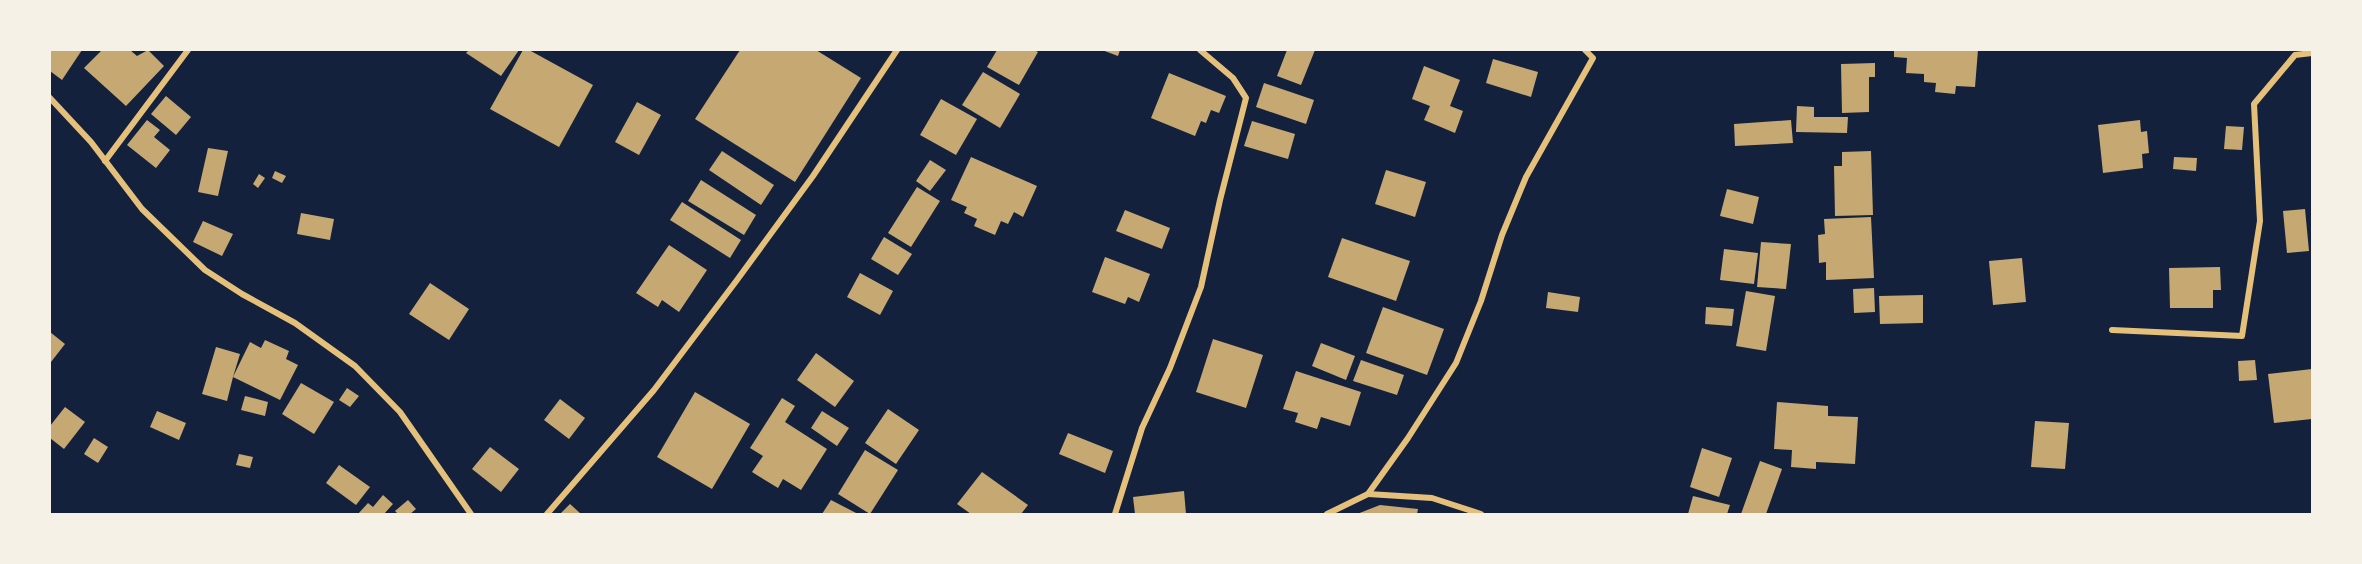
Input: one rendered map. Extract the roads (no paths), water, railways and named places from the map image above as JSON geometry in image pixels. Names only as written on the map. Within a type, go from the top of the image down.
[{"type":"street","points":[[105,161],[188,50]]},
{"type":"street","points":[[547,514],[654,390],[737,280],[813,176],[897,50]]},
{"type":"street","points":[[1115,514],[1142,428],[1170,368],[1201,287],[1246,98],[1233,78],[1200,50]]},
{"type":"street","points":[[1327,514],[1368,494],[1408,438],[1456,363],[1481,301],[1502,235],[1526,177],[1593,58],[1584,50]]},
{"type":"street","points":[[2112,330],[2242,336],[2260,221],[2254,104],[2295,55],[2313,53]]},
{"type":"street","points":[[50,98],[91,142],[142,209],[205,270],[242,294],[295,323],[355,366],[400,412],[471,514]]},
{"type":"street","points":[[1368,494],[1432,498],[1481,514]]}]
